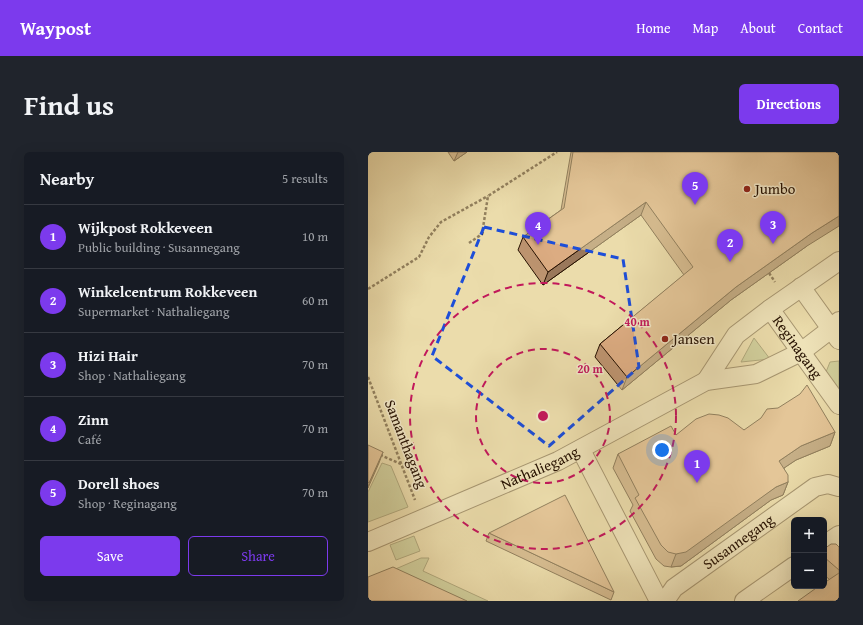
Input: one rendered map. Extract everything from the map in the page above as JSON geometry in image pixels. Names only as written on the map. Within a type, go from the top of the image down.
[{"type":"street","name":"Nathaliegang","points":[[706,381],[736,335],[839,260]]},
{"type":"street","points":[[801,288],[836,330]]},
{"type":"street","name":"Reginagang","points":[[770,309],[839,405]]},
{"type":"street","name":"Nathaliegang","points":[[368,542],[422,520],[581,450],[706,381],[756,374],[801,352],[836,330]]},
{"type":"street","points":[[581,450],[659,601]]},
{"type":"street","name":"Susannegang","points":[[665,601],[674,588],[814,487],[828,484],[839,487]]},
{"type":"street","points":[[827,543],[839,535]]},
{"type":"street","points":[[744,601],[791,568]]},
{"type":"path","points":[[368,288],[419,257],[429,237],[441,222],[488,196],[557,152]]},
{"type":"path","points":[[469,243],[482,234],[488,196]]},
{"type":"path","name":"Samanthagang","points":[[368,377],[422,520]]},
{"type":"path","points":[[373,452],[401,464]]},
{"type":"highlighted area","points":[[484,227],[623,259],[639,367],[549,446],[432,356]]},
{"type":"green space","points":[[754,338],[770,359],[741,362]]},
{"type":"green space","points":[[839,361],[839,392],[826,372],[830,362]]},
{"type":"green space","points":[[382,463],[391,466],[408,507],[368,522],[368,492]]},
{"type":"green space","points":[[414,536],[420,551],[396,560],[390,545]]},
{"type":"green space","points":[[421,558],[429,558],[423,571],[488,601],[437,601],[384,574]]},
{"type":"building","points":[[573,152],[839,152],[839,216],[812,233],[736,287],[627,377],[600,344],[693,267],[646,202],[548,272],[523,237],[564,208]]},
{"type":"building","points":[[807,385],[835,432],[801,446],[779,461],[788,475],[788,482],[776,487],[686,552],[676,554],[668,552],[661,545],[635,498],[639,495],[618,454],[671,426],[676,435],[696,419],[709,414],[728,418],[744,430],[761,418],[767,409],[778,408],[800,394]]},
{"type":"building","points":[[368,445],[383,452],[369,483],[368,482]]},
{"type":"building","points":[[565,495],[614,592],[489,533]]},
{"type":"building","points":[[831,544],[836,544],[839,547],[839,570],[827,560],[827,547]]},
{"type":"building","points":[[393,567],[467,601],[368,601],[368,577]]},
{"type":"building","points":[[839,573],[839,601],[798,601],[815,589],[827,589],[827,581]]},
{"type":"place","name":"Jumbo","points":[[747,189]]},
{"type":"place","name":"Dorell shoes","points":[[695,205]]},
{"type":"place","name":"Hizi Hair","points":[[773,244]]},
{"type":"place","name":"Zinn","points":[[538,245]]},
{"type":"place","name":"Winkelcentrum Rokkeveen","points":[[730,262]]},
{"type":"place","name":"Jansen","points":[[665,339]]},
{"type":"place","name":"Wijkpost Rokkeveen","points":[[697,483]]}]
